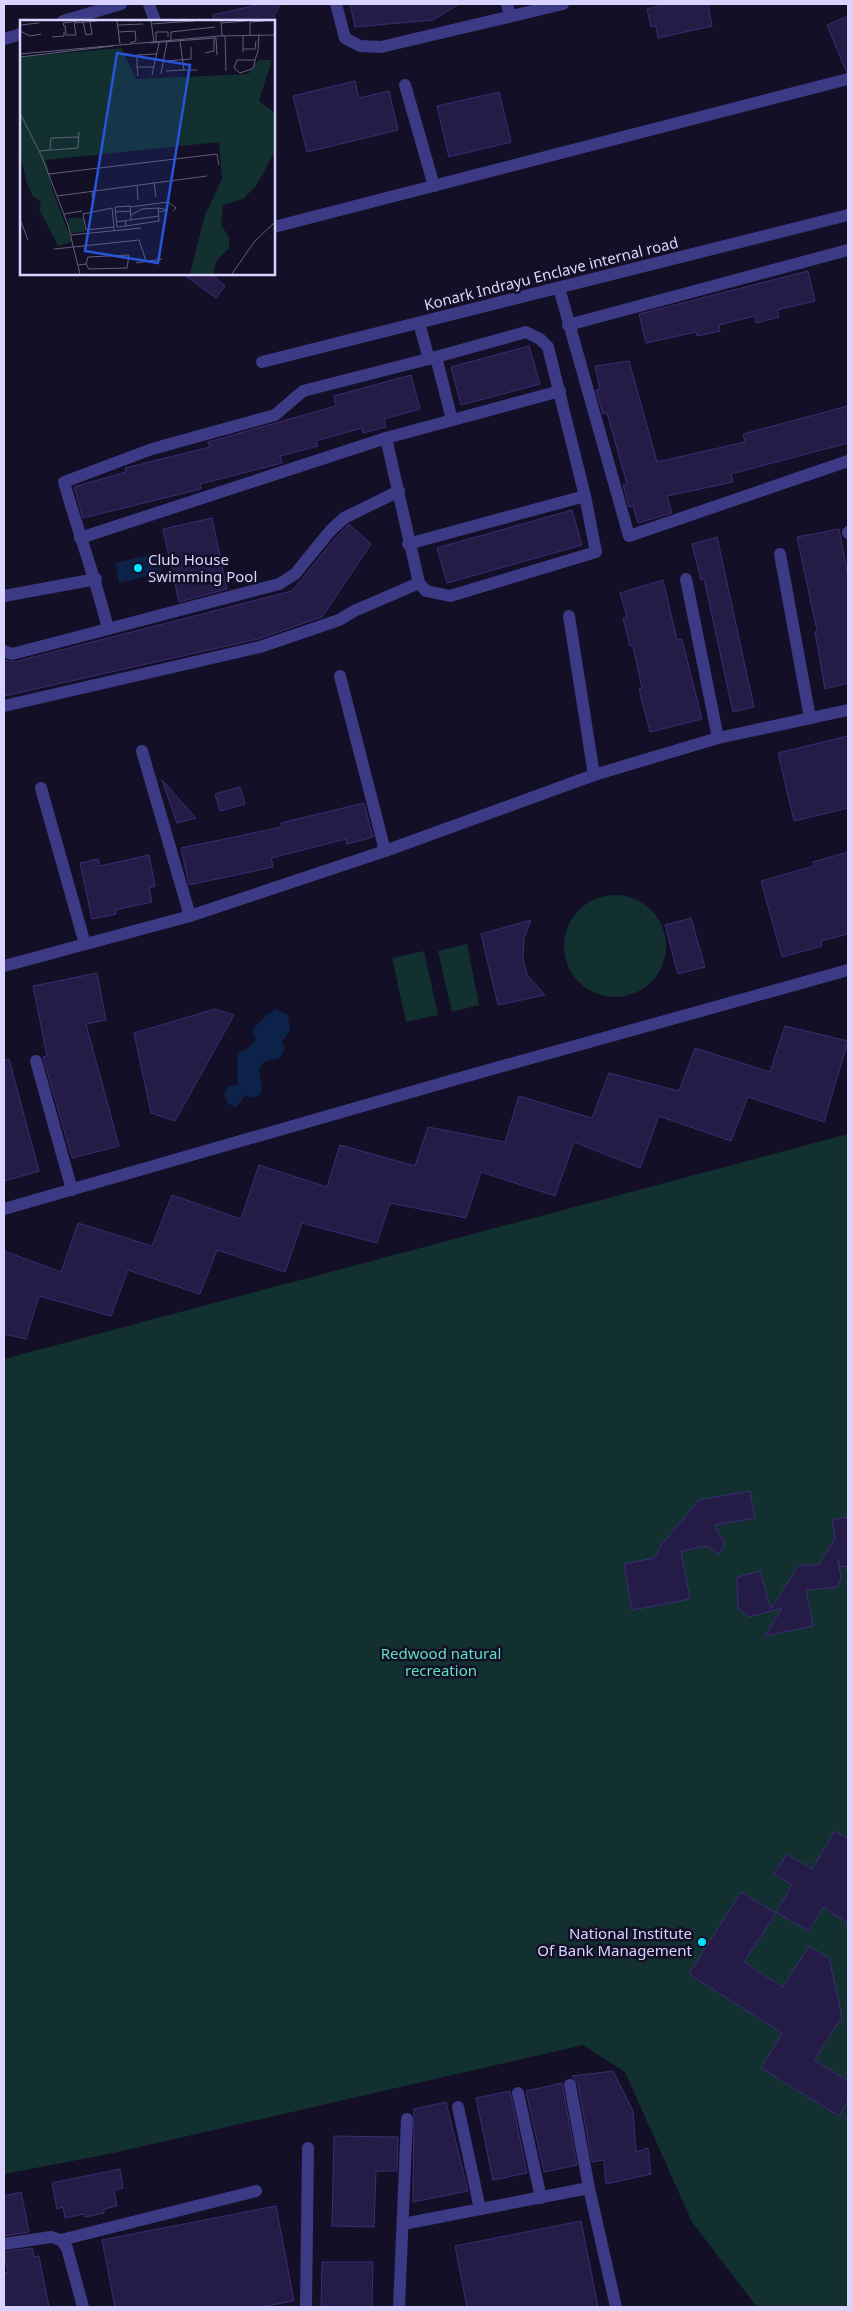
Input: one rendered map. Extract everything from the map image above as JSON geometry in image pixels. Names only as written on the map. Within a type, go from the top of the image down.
[{"type":"street","points":[[66,20],[121,4]]},
{"type":"street","points":[[148,4],[154,20]]},
{"type":"street","points":[[336,4],[346,38],[360,46],[381,47],[509,10],[563,4]]},
{"type":"street","points":[[4,39],[20,34]]},
{"type":"street","points":[[275,227],[848,79]]},
{"type":"street","points":[[405,85],[434,186]]},
{"type":"street","name":"Konark Indrayu Enclave internal road","points":[[262,362],[848,215]]},
{"type":"street","points":[[568,325],[848,250]]},
{"type":"street","points":[[559,288],[629,536],[848,461]]},
{"type":"street","points":[[419,323],[452,420]]},
{"type":"street","points":[[108,629],[96,579],[80,538],[64,482],[152,449],[275,416],[303,391],[526,332],[540,339],[548,347],[585,496],[596,552],[450,596],[426,591],[419,583],[408,544],[399,491],[386,438]]},
{"type":"street","points":[[80,538],[386,438],[560,391]]},
{"type":"street","points":[[4,651],[12,654],[279,584],[295,574],[330,531],[344,518],[399,491]]},
{"type":"street","points":[[408,544],[585,496]]},
{"type":"street","points":[[780,554],[810,718]]},
{"type":"street","points":[[4,596],[96,579]]},
{"type":"street","points":[[686,579],[718,738]]},
{"type":"street","points":[[4,706],[260,647],[338,620],[354,611],[419,583]]},
{"type":"street","points":[[569,616],[594,775]]},
{"type":"street","points":[[340,676],[384,851]]},
{"type":"street","points":[[4,966],[190,916],[384,851],[594,775],[718,738],[848,710]]},
{"type":"street","points":[[142,751],[190,916]]},
{"type":"street","points":[[42,788],[85,944]]},
{"type":"street","points":[[4,1209],[460,1078],[848,970]]},
{"type":"street","points":[[36,1061],[72,1190]]},
{"type":"street","points":[[570,2085],[589,2188],[616,2307]]},
{"type":"street","points":[[518,2093],[541,2198]]},
{"type":"street","points":[[458,2107],[480,2209]]},
{"type":"street","points":[[400,2307],[407,2119]]},
{"type":"street","points":[[306,2307],[308,2148]]},
{"type":"street","points":[[403,2224],[589,2188]]},
{"type":"street","points":[[4,2244],[51,2238],[61,2240],[256,2191]]},
{"type":"street","points":[[61,2240],[67,2248],[83,2307]]},
{"type":"green space","points":[[615,895],[635,898],[644,903],[658,917],[663,926],[666,946],[663,966],[658,975],[644,989],[635,994],[615,997],[595,994],[586,989],[572,975],[567,966],[564,946],[567,926],[572,917],[586,903],[595,898]]},
{"type":"green space","points":[[467,944],[479,1005],[452,1012],[438,951]]},
{"type":"green space","points":[[424,951],[438,1015],[406,1022],[392,958]]},
{"type":"green space","name":"Redwood natural recreation","points":[[848,1134],[848,2307],[757,2307],[692,2222],[625,2072],[583,2045],[109,2154],[4,2174],[4,1359]]},
{"type":"water","name":"Club House Swimming Pool","points":[[157,553],[162,572],[119,583],[115,563]]},
{"type":"water","points":[[277,1009],[288,1015],[290,1031],[282,1041],[285,1049],[280,1057],[267,1061],[262,1065],[260,1069],[262,1085],[260,1095],[252,1098],[246,1095],[236,1107],[228,1104],[224,1094],[229,1086],[239,1085],[237,1053],[248,1048],[256,1039],[252,1031],[263,1019]]},
{"type":"building","points":[[261,4],[281,4],[274,15],[275,20],[214,20],[213,15]]},
{"type":"building","points":[[350,4],[459,4],[433,20],[355,27]]},
{"type":"building","points":[[659,4],[708,4],[712,26],[658,38],[656,26],[651,27],[647,9],[659,6]]},
{"type":"building","points":[[848,16],[848,71],[846,71],[827,25]]},
{"type":"building","points":[[355,81],[359,98],[389,91],[398,130],[307,152],[293,96]]},
{"type":"building","points":[[499,92],[511,142],[449,157],[437,106]]},
{"type":"building","points":[[808,271],[815,301],[777,310],[779,317],[756,323],[755,316],[719,325],[720,331],[697,336],[696,332],[646,343],[639,314]]},
{"type":"building","points":[[184,275],[211,275],[225,286],[216,298]]},
{"type":"building","points":[[529,346],[540,384],[461,405],[451,367]]},
{"type":"building","points":[[629,361],[657,462],[745,442],[743,434],[848,406],[848,443],[731,474],[733,482],[667,496],[672,513],[638,523],[633,506],[629,507],[623,485],[627,484],[607,413],[603,414],[596,390],[600,389],[595,366]]},
{"type":"building","points":[[411,375],[420,409],[384,419],[386,427],[363,433],[362,428],[316,441],[318,446],[280,456],[282,463],[200,484],[201,489],[83,518],[74,487],[126,472],[125,468],[210,447],[208,442],[336,406],[334,396]]},
{"type":"building","points":[[572,510],[582,545],[447,583],[437,548]]},
{"type":"building","points":[[212,518],[227,589],[179,602],[163,529]]},
{"type":"building","points":[[349,524],[371,544],[322,617],[258,639],[4,696],[4,660],[14,662],[292,591]]},
{"type":"building","points":[[839,529],[848,576],[848,683],[825,689],[815,632],[817,631],[797,537]]},
{"type":"building","points":[[717,537],[754,707],[733,712],[704,579],[701,580],[692,544]]},
{"type":"building","points":[[663,580],[677,640],[682,639],[702,719],[650,732],[639,689],[642,688],[633,646],[630,646],[623,618],[627,617],[620,593]]},
{"type":"building","points":[[848,736],[848,808],[794,821],[778,753]]},
{"type":"building","points":[[162,780],[196,818],[177,823]]},
{"type":"building","points":[[240,787],[245,804],[220,811],[215,794]]},
{"type":"building","points":[[364,803],[373,837],[347,844],[346,839],[271,858],[273,867],[189,885],[181,848],[282,827],[281,823]]},
{"type":"building","points":[[848,852],[848,934],[821,941],[822,946],[782,957],[761,881],[814,866],[813,862]]},
{"type":"building","points":[[149,855],[155,886],[149,888],[152,902],[115,910],[116,914],[92,919],[80,863],[98,859],[100,866]]},
{"type":"building","points":[[691,918],[705,967],[678,974],[665,925]]},
{"type":"building","points":[[531,920],[524,938],[523,959],[527,975],[545,995],[498,1005],[481,934]]},
{"type":"building","points":[[97,973],[106,1020],[86,1024],[119,1146],[72,1158],[43,1057],[47,1056],[33,986]]},
{"type":"building","points":[[215,1009],[234,1015],[175,1121],[151,1113],[134,1033]]},
{"type":"building","points":[[785,1026],[848,1041],[824,1122],[748,1097],[731,1141],[659,1116],[640,1168],[574,1142],[555,1196],[481,1172],[466,1218],[390,1203],[377,1243],[302,1223],[285,1272],[217,1250],[200,1294],[128,1270],[111,1316],[39,1296],[26,1339],[4,1334],[4,1251],[61,1272],[78,1223],[152,1246],[172,1195],[241,1219],[259,1165],[327,1187],[340,1145],[415,1166],[428,1127],[505,1142],[519,1096],[592,1118],[609,1073],[679,1091],[695,1048],[770,1072]]},
{"type":"building","points":[[9,1059],[39,1171],[4,1181],[4,1060]]},
{"type":"building","points":[[750,1491],[755,1518],[714,1525],[725,1543],[719,1554],[707,1546],[681,1551],[690,1599],[632,1610],[624,1564],[654,1558],[662,1544],[699,1500]]},
{"type":"building","points":[[848,1514],[848,1566],[840,1567],[838,1559],[841,1578],[838,1587],[806,1590],[813,1626],[765,1636],[782,1608],[749,1617],[738,1608],[737,1577],[760,1571],[771,1609],[799,1565],[819,1565],[835,1538],[832,1520],[847,1517]]},
{"type":"building","points":[[835,1831],[848,1839],[848,1923],[823,1907],[809,1931],[776,1912],[792,1885],[774,1874],[787,1854],[812,1869]]},
{"type":"building","points":[[741,1892],[776,1913],[744,1962],[783,1987],[809,1946],[829,1958],[842,2017],[814,2060],[848,2081],[848,2101],[839,2116],[761,2068],[782,2033],[689,1974]]},
{"type":"building","points":[[613,2071],[633,2111],[636,2152],[648,2148],[651,2174],[606,2184],[604,2160],[592,2162],[578,2084],[572,2076]]},
{"type":"building","points":[[562,2083],[577,2165],[544,2172],[526,2091]]},
{"type":"building","points":[[510,2091],[527,2173],[493,2180],[476,2098]]},
{"type":"building","points":[[446,2102],[468,2191],[413,2202],[414,2109]]},
{"type":"building","points":[[334,2136],[398,2137],[397,2171],[376,2171],[374,2227],[332,2226]]},
{"type":"building","points":[[120,2169],[123,2188],[114,2190],[117,2206],[104,2209],[104,2213],[85,2217],[84,2214],[65,2218],[63,2207],[57,2209],[52,2183]]},
{"type":"building","points":[[21,2192],[29,2232],[4,2236],[4,2196]]},
{"type":"building","points":[[276,2206],[294,2301],[260,2307],[115,2307],[102,2240]]},
{"type":"building","points":[[581,2221],[598,2307],[467,2307],[455,2246]]},
{"type":"building","points":[[32,2248],[34,2257],[39,2256],[49,2307],[4,2307],[4,2273],[8,2272],[4,2252]]},
{"type":"building","points":[[322,2262],[373,2262],[372,2307],[321,2307]]},
{"type":"place","name":"Club House Swimming Pool","points":[[138,568]]},
{"type":"place","name":"National Institute Of Bank Management","points":[[702,1942]]}]
